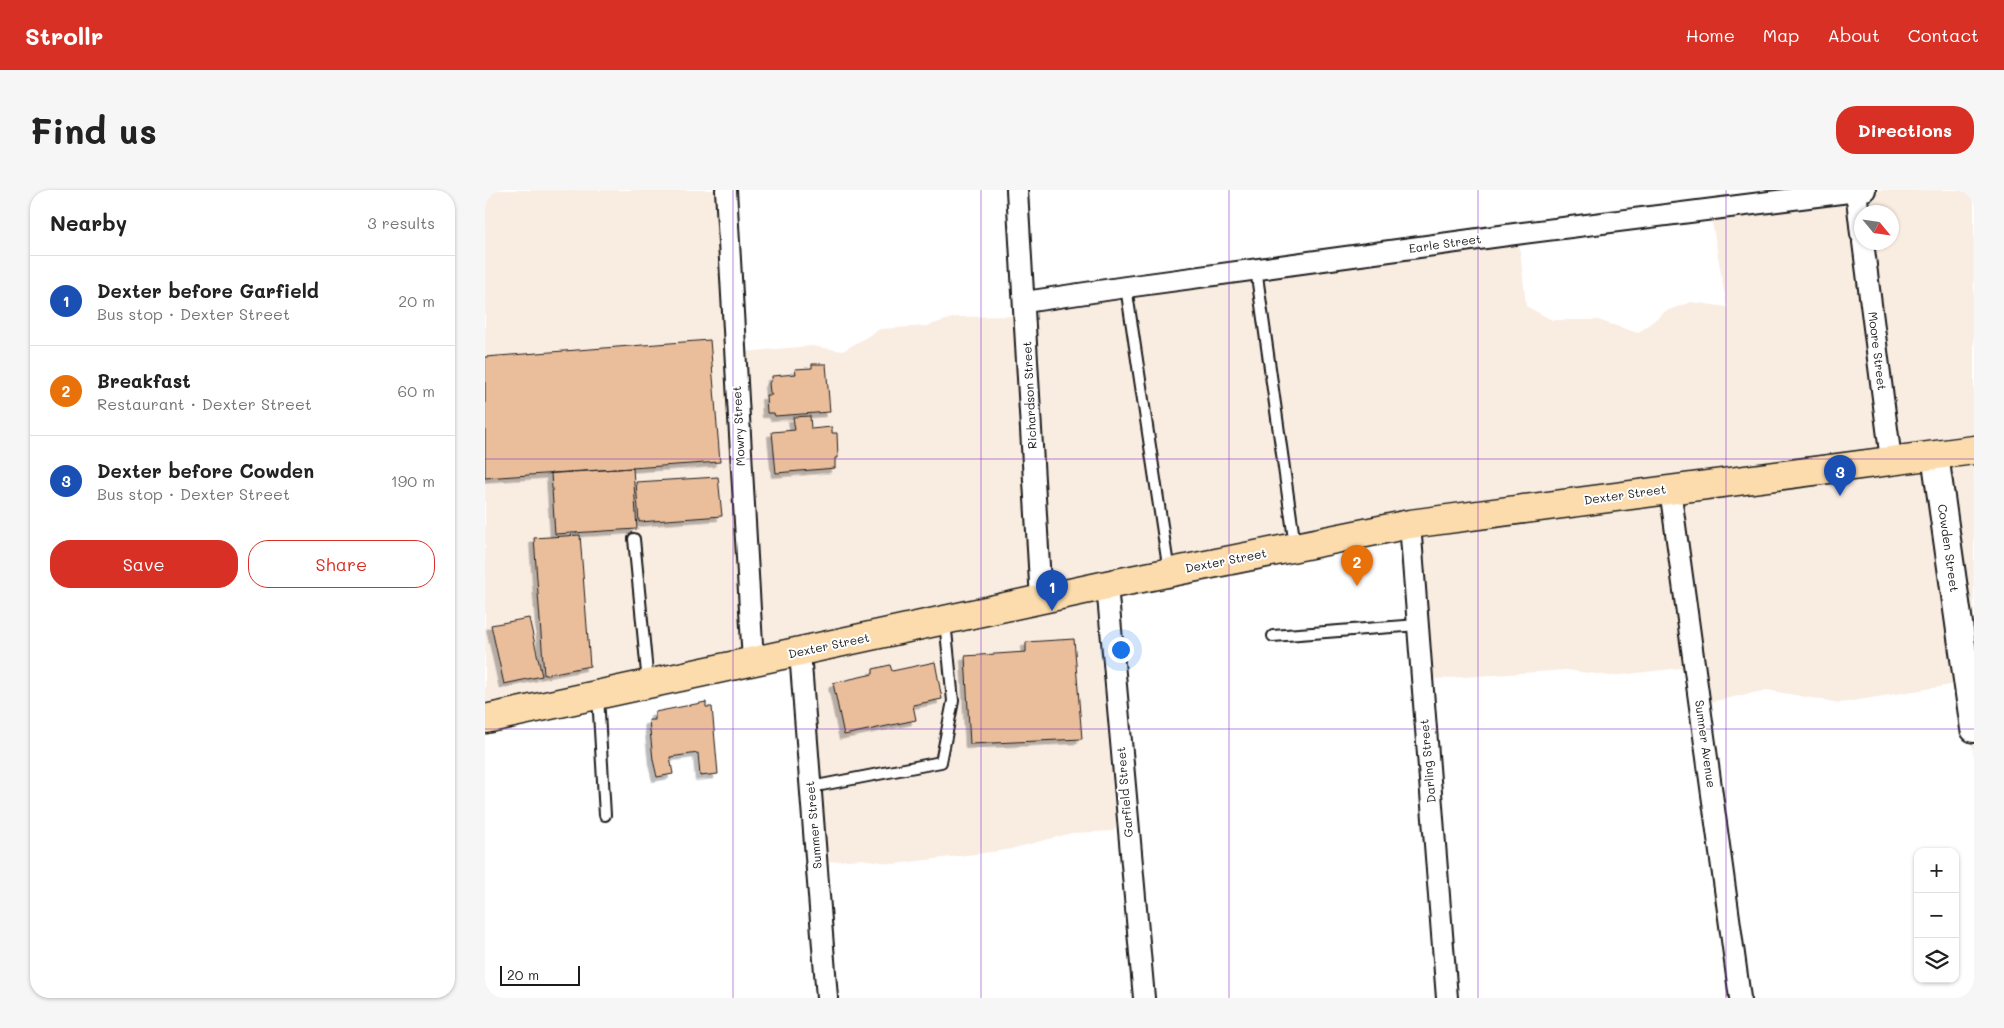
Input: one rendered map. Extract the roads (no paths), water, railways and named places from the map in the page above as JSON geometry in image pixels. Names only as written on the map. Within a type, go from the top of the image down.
[{"type":"main road","name":"Dexter Street","points":[[485,718],[1107,585],[1410,524],[1974,450]]},
{"type":"street","name":"Mowry Street","points":[[726,190],[753,662]]},
{"type":"street","name":"Richardson Street","points":[[1017,190],[1041,600]]},
{"type":"street","name":"Earle Street","points":[[1025,302],[1256,269],[1859,190]]},
{"type":"street","points":[[1859,190],[1860,205]]},
{"type":"street","name":"Moore Street","points":[[1864,250],[1891,460]]},
{"type":"street","name":"Cowden Street","points":[[1935,455],[1974,729]]},
{"type":"street","name":"Sumner Avenue","points":[[1670,489],[1740,998]]},
{"type":"street","name":"Darling Street","points":[[1410,524],[1447,998]]},
{"type":"street","name":"Garfield Street","points":[[1107,585],[1144,998]]},
{"type":"street","name":"Summer Street","points":[[800,652],[827,998]]},
{"type":"lane","points":[[1256,269],[1295,547]]},
{"type":"lane","points":[[1126,287],[1169,572]]},
{"type":"lane","points":[[634,539],[649,684]]},
{"type":"lane","points":[[811,787],[941,762],[953,701],[945,621]]},
{"type":"lane","points":[[1273,636],[1418,626]]},
{"type":"lane","points":[[598,695],[605,815]]},
{"type":"place","name":"Dexter before Cowden","points":[[1840,496]]},
{"type":"place","name":"Breakfast","points":[[1357,586]]},
{"type":"place","name":"Dexter before Garfield","points":[[1052,611]]}]
